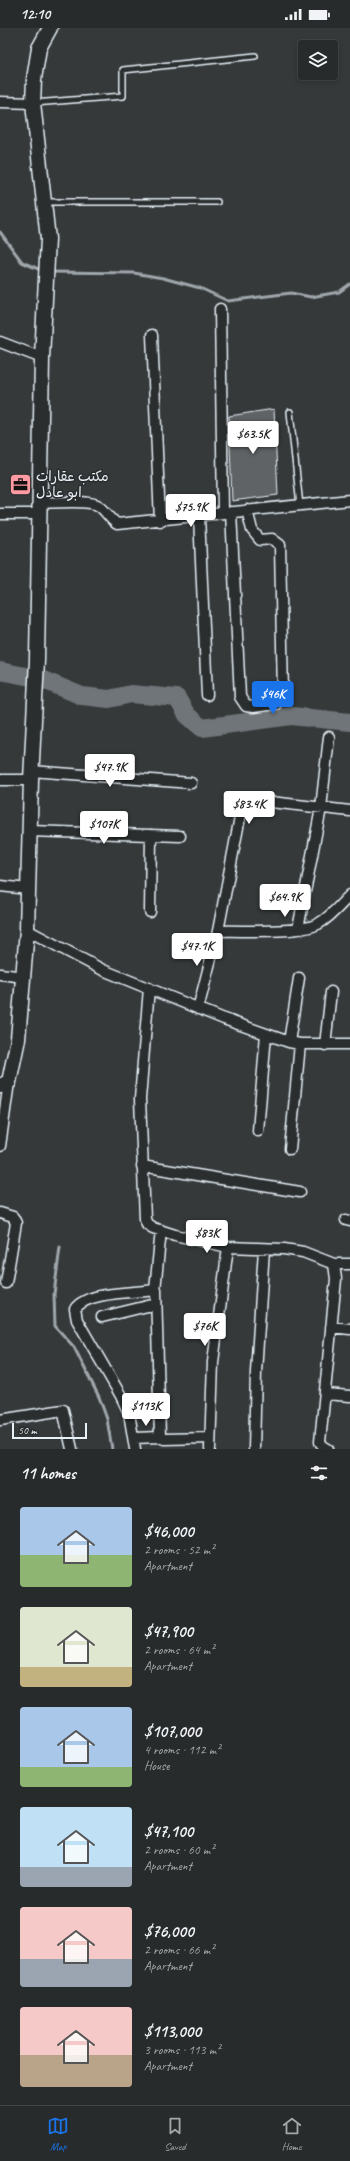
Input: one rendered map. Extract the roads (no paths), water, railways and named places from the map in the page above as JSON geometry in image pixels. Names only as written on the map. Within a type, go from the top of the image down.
[{"type":"main road","points":[[4,1084],[18,1039],[27,930],[31,775],[37,660],[42,358],[48,238],[33,103],[35,63],[39,48],[50,28]]},
{"type":"street","points":[[0,102],[33,103]]},
{"type":"street","points":[[220,309],[227,512],[240,697],[246,706],[253,707],[276,704],[283,695],[280,546],[272,540],[260,540],[256,536],[247,510]]},
{"type":"street","points":[[152,335],[160,521]]},
{"type":"street","points":[[0,342],[42,358]]},
{"type":"street","points":[[0,514],[89,503],[99,505],[117,524],[160,521],[247,510],[300,507],[350,500]]},
{"type":"street","points":[[200,516],[207,695]]},
{"type":"street","points":[[298,929],[321,808],[329,737]]},
{"type":"street","points":[[0,780],[31,775],[191,783]]},
{"type":"street","points":[[198,1008],[218,931],[240,817],[244,807],[254,800],[350,811]]},
{"type":"street","points":[[29,831],[180,836]]},
{"type":"street","points":[[150,912],[151,836]]},
{"type":"street","points":[[0,886],[28,889]]},
{"type":"street","points":[[218,931],[298,929],[318,924],[332,914],[350,895]]},
{"type":"street","points":[[27,930],[103,970],[266,1034],[300,1044],[350,1044]]},
{"type":"street","points":[[0,974],[24,977]]},
{"type":"street","points":[[289,1042],[300,978]]},
{"type":"street","points":[[149,988],[140,1099],[142,1166],[145,1219],[147,1224],[161,1230],[228,1247],[303,1252],[334,1264],[350,1264]]},
{"type":"street","points":[[325,1045],[331,992]]},
{"type":"street","points":[[258,1131],[266,1034]]},
{"type":"street","points":[[290,1149],[300,1044]]},
{"type":"street","points":[[0,1146],[4,1084]]},
{"type":"street","points":[[142,1166],[300,1192]]},
{"type":"street","points":[[0,1213],[13,1217],[16,1223],[6,1283]]},
{"type":"street","points":[[160,1437],[156,1290],[161,1230]]},
{"type":"street","points":[[210,1449],[214,1362],[228,1247]]},
{"type":"street","points":[[254,1449],[256,1372],[264,1249]]},
{"type":"street","points":[[328,1449],[322,1446],[320,1442],[326,1394],[336,1279],[334,1264]]},
{"type":"street","points":[[135,1449],[129,1413],[121,1396],[77,1320],[75,1309],[78,1304],[108,1294],[156,1290]]},
{"type":"street","points":[[102,1317],[156,1304]]},
{"type":"street","points":[[332,1327],[350,1329]]},
{"type":"street","points":[[326,1394],[350,1396]]},
{"type":"street","points":[[0,1420],[63,1410],[72,1449]]},
{"type":"street","points":[[134,1438],[210,1438]]},
{"type":"lane","points":[[33,103],[123,96],[122,70],[255,56]]},
{"type":"lane","points":[[44,202],[217,202]]},
{"type":"lane","points":[[290,412],[300,507]]},
{"type":"waterway","points":[[0,232],[22,262],[43,271]]},
{"type":"waterway","points":[[50,272],[134,273],[163,278],[200,288],[228,301],[291,293],[311,297],[339,292],[350,284]]},
{"type":"waterway","points":[[0,671],[41,679],[82,696],[109,699],[131,694],[177,698],[187,715],[202,728],[291,716],[350,722]]},
{"type":"waterway","points":[[60,1247],[54,1294],[55,1326],[74,1347],[99,1397],[107,1419],[112,1449]]},
{"type":"place","name":"مكتب عقارات ابو عادل","points":[[21,484]]}]
